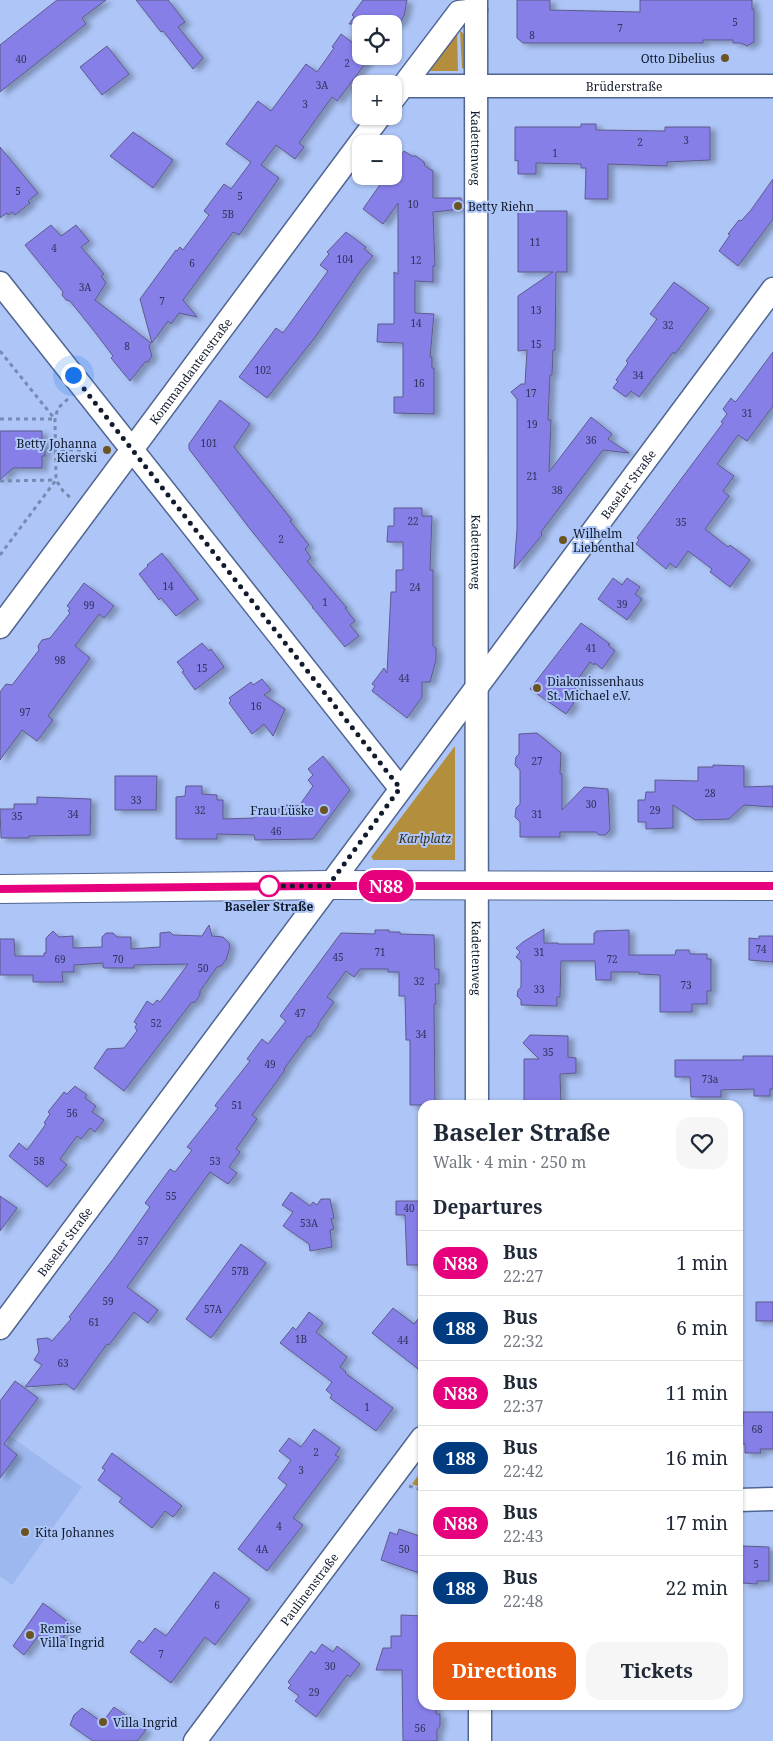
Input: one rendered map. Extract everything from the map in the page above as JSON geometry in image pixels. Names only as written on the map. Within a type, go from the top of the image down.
[{"type":"street","name":"Kadettenweg","points":[[476,5],[477,1100]]},
{"type":"street","points":[[402,87],[459,12],[476,5]]},
{"type":"street","name":"Brüderstraße","points":[[476,86],[773,86]]},
{"type":"street","points":[[402,92],[476,86]]},
{"type":"street","name":"Kommandantenstraße","points":[[0,628],[122,450],[373,125]]},
{"type":"street","points":[[0,283],[122,450],[400,788]]},
{"type":"street","name":"Baseler Straße","points":[[0,1328],[773,289]]},
{"type":"street","points":[[0,889],[328,886],[773,886]]},
{"type":"street","name":"Paulinenstraße","points":[[196,1741],[418,1443]]},
{"type":"street","points":[[743,1500],[773,1499]]},
{"type":"street","points":[[480,1710],[480,1741]]},
{"type":"path","points":[[0,350],[55,419]]},
{"type":"path","points":[[70,398],[58,408],[55,419],[56,480],[63,492],[75,500]]},
{"type":"path","points":[[0,419],[55,419]]},
{"type":"path","points":[[45,449],[122,450]]},
{"type":"path","points":[[0,480],[56,480]]},
{"type":"path","points":[[0,555],[56,480]]},
{"type":"path","points":[[0,545],[5,549]]},
{"type":"path","points":[[407,1486],[418,1489]]},
{"type":"shaded area","name":"Kita Johannes","points":[[0,1429],[82,1487],[12,1585],[0,1576]]},
{"type":"green space","points":[[457,31],[458,71],[425,71]]},
{"type":"green space","points":[[460,31],[465,38],[465,69],[462,68]]},
{"type":"green space","name":"Karlplatz","points":[[455,746],[455,860],[374,860],[371,857]]},
{"type":"green space","points":[[418,1476],[418,1486],[412,1484]]},
{"type":"building","points":[[57,0],[106,0],[82,18],[86,24],[0,92],[0,45]]},
{"type":"building","points":[[136,0],[168,0],[185,22],[178,27],[203,58],[193,69],[163,31],[161,32]]},
{"type":"building","points":[[363,0],[407,0],[402,20],[402,15],[352,15]]},
{"type":"building","points":[[517,0],[550,0],[550,10],[640,12],[640,0],[752,0],[752,9],[754,9],[754,42],[747,46],[741,43],[733,43],[733,40],[703,40],[703,43],[523,43],[517,38]]},
{"type":"building","points":[[341,34],[352,42],[352,65],[364,65],[357,75],[352,75],[352,81],[337,101],[332,97],[299,143],[304,147],[295,159],[276,145],[261,165],[279,178],[239,235],[233,232],[183,300],[197,317],[179,313],[171,324],[168,321],[152,343],[140,299],[176,250],[180,247],[183,250],[209,215],[204,211],[224,184],[231,189],[251,162],[226,144],[258,101],[271,111],[306,64],[317,72],[334,48],[332,47]]},
{"type":"building","points":[[107,46],[129,74],[102,95],[80,67]]},
{"type":"building","points":[[581,124],[596,124],[596,130],[665,131],[665,127],[710,127],[710,160],[667,162],[667,166],[608,164],[608,199],[585,199],[586,168],[581,168],[581,164],[536,163],[536,174],[518,174],[518,160],[515,161],[515,127],[581,127]]},
{"type":"building","points":[[133,132],[173,160],[153,188],[110,156]]},
{"type":"building","points":[[0,147],[38,193],[28,201],[30,203],[15,215],[12,212],[8,215],[7,213],[0,218]]},
{"type":"building","points":[[404,151],[412,156],[416,156],[424,162],[425,166],[433,171],[433,198],[461,198],[462,209],[433,212],[435,266],[433,266],[433,282],[415,281],[415,313],[434,314],[430,357],[432,357],[432,368],[434,368],[434,414],[394,413],[394,397],[403,397],[403,343],[377,342],[378,324],[394,324],[394,272],[398,274],[398,203],[383,224],[363,209],[380,185],[402,185],[402,154]]},
{"type":"building","points":[[773,179],[773,219],[738,266],[719,251],[730,235],[728,234],[739,220],[741,221],[751,210]]},
{"type":"building","points":[[518,211],[567,211],[567,272],[556,272],[555,350],[553,350],[552,375],[550,375],[548,420],[551,420],[549,472],[591,417],[612,434],[608,439],[629,453],[603,450],[541,532],[542,535],[514,569],[517,529],[517,399],[511,392],[521,384],[525,384],[527,350],[518,351],[518,296],[553,272],[518,272]]},
{"type":"building","points":[[51,225],[61,236],[76,225],[89,241],[81,247],[104,274],[101,276],[106,283],[95,300],[151,343],[149,346],[152,356],[130,381],[111,358],[113,356],[94,331],[70,301],[66,300],[62,295],[63,292],[25,245]]},
{"type":"building","points":[[346,232],[366,247],[364,249],[373,256],[361,270],[316,336],[267,398],[239,377],[276,328],[283,333],[328,271],[320,265],[329,254],[327,252]]},
{"type":"building","points":[[674,282],[709,308],[675,354],[673,352],[639,397],[631,391],[626,397],[613,388],[618,381],[616,380],[628,363],[626,361],[657,319],[650,314]]},
{"type":"building","points":[[773,352],[773,406],[747,441],[738,435],[717,464],[734,476],[723,491],[729,496],[705,529],[728,547],[730,545],[750,560],[730,587],[710,572],[712,569],[688,551],[676,568],[670,563],[666,569],[636,544],[639,540],[637,538],[723,423],[721,422],[727,414],[723,409],[731,398],[735,402],[738,399]]},
{"type":"building","points":[[220,400],[250,424],[234,447],[292,520],[290,521],[309,545],[305,549],[311,558],[307,561],[347,608],[345,608],[355,621],[350,625],[359,636],[345,647],[312,608],[189,449],[189,444]]},
{"type":"building","points":[[0,431],[42,431],[42,442],[45,442],[45,456],[42,456],[42,468],[13,468],[0,480]]},
{"type":"building","points":[[394,508],[422,508],[422,516],[432,516],[430,570],[433,570],[433,646],[436,648],[436,660],[430,682],[422,682],[422,697],[407,718],[372,691],[375,686],[372,684],[384,668],[387,673],[391,592],[396,592],[396,570],[403,570],[403,542],[387,542],[388,526],[394,526]]},
{"type":"building","points":[[162,553],[198,599],[176,616],[161,598],[159,600],[139,574]]},
{"type":"building","points":[[613,578],[622,585],[627,578],[640,587],[635,594],[642,599],[627,620],[598,599]]},
{"type":"building","points":[[84,583],[114,606],[104,618],[99,614],[75,646],[90,658],[48,716],[53,720],[37,741],[22,730],[0,760],[0,692],[6,684],[12,685],[39,650],[38,646],[42,640],[50,638],[70,613],[68,611],[70,608],[67,606]]},
{"type":"building","points":[[581,623],[610,644],[608,645],[615,651],[602,669],[595,663],[594,665],[590,662],[573,686],[576,688],[569,699],[574,703],[566,714],[530,689]]},
{"type":"building","points":[[202,643],[209,651],[211,649],[224,667],[195,690],[177,662]]},
{"type":"building","points":[[262,679],[271,690],[264,695],[285,709],[273,736],[264,724],[252,734],[229,703],[231,700],[229,698],[251,682],[253,685]]},
{"type":"building","points":[[537,733],[561,753],[562,810],[584,787],[608,789],[610,830],[605,835],[599,835],[596,832],[560,832],[560,837],[520,837],[520,822],[515,817],[516,808],[520,804],[520,770],[515,765],[516,757],[519,754],[519,734]]},
{"type":"building","points":[[323,756],[350,790],[313,839],[255,840],[254,835],[217,834],[217,839],[176,839],[176,797],[185,796],[186,786],[202,786],[202,794],[217,795],[217,800],[223,800],[223,819],[254,818],[254,814],[262,814],[262,809],[280,809],[283,805],[299,806],[313,786],[308,780],[313,775],[308,769]]},
{"type":"building","points":[[713,765],[744,766],[744,787],[773,786],[773,807],[744,805],[729,819],[695,820],[673,805],[673,828],[646,829],[646,822],[638,822],[638,800],[645,800],[646,792],[655,792],[655,780],[698,781],[698,767],[713,767]]},
{"type":"building","points":[[115,776],[157,776],[156,810],[115,810]]},
{"type":"building","points":[[37,797],[91,799],[90,835],[1,838],[0,809],[14,809],[14,804],[37,804]]},
{"type":"building","points":[[209,925],[212,936],[223,937],[229,943],[230,947],[226,960],[221,966],[217,967],[200,991],[200,995],[195,1002],[191,1003],[124,1091],[94,1068],[107,1049],[124,1048],[137,1031],[135,1027],[137,1024],[134,1022],[147,1001],[153,1005],[157,1000],[160,1002],[188,964],[134,965],[134,968],[104,968],[103,963],[74,965],[74,972],[62,972],[63,982],[33,982],[33,975],[0,975],[0,939],[14,939],[15,956],[44,956],[44,953],[46,953],[46,938],[53,931],[59,937],[73,936],[73,948],[102,947],[102,937],[106,933],[113,933],[117,937],[131,937],[131,949],[160,947],[160,933],[170,932],[173,935],[202,936]]},
{"type":"building","points":[[544,929],[544,943],[594,944],[594,933],[596,931],[629,930],[629,955],[675,955],[676,950],[689,950],[690,954],[707,954],[707,959],[711,959],[711,991],[707,991],[707,1004],[692,1004],[692,1012],[660,1012],[660,975],[639,974],[639,972],[611,972],[611,980],[596,980],[595,961],[561,961],[560,997],[557,997],[557,1006],[521,1005],[521,1000],[517,996],[518,990],[521,987],[521,961],[516,957],[520,952],[516,948]]},
{"type":"building","points":[[375,930],[389,930],[389,932],[400,932],[400,934],[434,935],[435,969],[439,969],[439,984],[435,984],[436,1004],[434,1004],[435,1100],[418,1100],[418,1105],[410,1105],[410,1040],[406,1040],[405,996],[399,996],[399,972],[388,972],[388,969],[360,969],[354,977],[346,971],[327,997],[334,1002],[319,1025],[310,1037],[308,1036],[252,1115],[257,1119],[236,1149],[240,1152],[229,1167],[237,1173],[228,1184],[210,1172],[127,1287],[158,1310],[148,1323],[134,1312],[109,1345],[107,1344],[74,1390],[66,1384],[25,1387],[42,1365],[34,1360],[39,1352],[37,1339],[48,1338],[52,1341],[71,1319],[69,1317],[150,1207],[145,1203],[170,1169],[175,1172],[192,1150],[187,1147],[218,1108],[215,1106],[216,1104],[250,1061],[247,1059],[262,1039],[268,1044],[286,1021],[280,1016],[341,933],[375,934]]},
{"type":"building","points":[[759,936],[773,936],[773,962],[749,960],[749,938],[759,939]]},
{"type":"building","points":[[530,1035],[568,1036],[568,1057],[576,1058],[576,1073],[560,1074],[561,1100],[524,1100],[524,1059],[539,1059],[523,1043]]},
{"type":"building","points":[[743,1056],[773,1056],[773,1089],[770,1089],[770,1096],[754,1096],[754,1089],[721,1090],[721,1097],[691,1097],[690,1077],[675,1077],[675,1060],[743,1060]]},
{"type":"building","points":[[75,1086],[87,1095],[85,1098],[96,1106],[92,1112],[104,1120],[95,1132],[90,1128],[81,1139],[77,1136],[60,1159],[67,1165],[47,1187],[9,1156],[19,1143],[27,1150],[46,1124],[44,1123],[50,1114],[48,1112],[64,1092],[67,1094]]},
{"type":"building","points":[[291,1192],[310,1206],[313,1202],[317,1205],[321,1199],[330,1199],[334,1218],[331,1219],[334,1229],[330,1230],[332,1247],[310,1251],[309,1244],[283,1226],[293,1212],[282,1205]]},
{"type":"building","points":[[0,1196],[17,1208],[0,1231]]},
{"type":"building","points":[[396,1201],[418,1201],[418,1265],[407,1265],[405,1215],[396,1215]]},
{"type":"building","points":[[241,1244],[266,1263],[211,1338],[186,1319]]},
{"type":"building","points":[[756,1302],[773,1302],[773,1321],[756,1321]]},
{"type":"building","points":[[393,1308],[414,1324],[418,1319],[418,1369],[372,1333]]},
{"type":"building","points":[[309,1312],[323,1323],[316,1332],[347,1357],[340,1367],[345,1373],[393,1408],[376,1431],[330,1398],[332,1395],[326,1390],[332,1382],[280,1343],[293,1327],[296,1330]]},
{"type":"building","points":[[15,1381],[38,1398],[4,1444],[17,1455],[0,1478],[0,1401]]},
{"type":"building","points":[[743,1412],[773,1412],[773,1449],[760,1449],[761,1453],[745,1453]]},
{"type":"building","points":[[314,1429],[340,1448],[335,1455],[339,1457],[293,1518],[303,1525],[267,1571],[238,1549],[287,1485],[278,1478],[291,1460],[279,1451],[289,1438],[301,1447]]},
{"type":"building","points":[[112,1453],[182,1506],[173,1517],[165,1511],[152,1528],[119,1502],[122,1498],[98,1480],[105,1470],[102,1468]]},
{"type":"building","points":[[399,1529],[418,1536],[418,1573],[381,1560],[390,1532],[397,1535]]},
{"type":"building","points":[[743,1546],[769,1547],[769,1581],[757,1581],[757,1584],[743,1583]]},
{"type":"building","points":[[214,1572],[250,1599],[215,1645],[205,1637],[171,1683],[130,1652],[139,1640],[143,1643],[155,1628],[166,1636]]},
{"type":"building","name":"Remise Villa Ingrid","points":[[43,1603],[72,1625],[57,1646],[39,1635],[24,1655],[13,1646]]},
{"type":"building","points":[[401,1615],[418,1616],[418,1710],[436,1710],[436,1714],[440,1714],[437,1741],[403,1741],[402,1670],[376,1670],[383,1648],[391,1648],[391,1636],[401,1636]]},
{"type":"building","points":[[322,1644],[333,1652],[337,1646],[360,1664],[350,1677],[347,1675],[316,1717],[295,1701],[299,1696],[288,1688],[291,1685],[288,1682],[311,1651],[315,1654]]},
{"type":"building","name":"Villa Ingrid","points":[[114,1707],[146,1730],[137,1741],[93,1741],[70,1725],[74,1715],[82,1708],[99,1720],[101,1717],[104,1720]]},
{"type":"bus line","name":"N88","points":[[0,889],[316,886],[773,886]]},
{"type":"place","name":"Otto Dibelius","points":[[725,58]]},
{"type":"place","name":"Betty Riehn","points":[[458,206]]},
{"type":"place","name":"Betty Johanna Kierski","points":[[107,450]]},
{"type":"place","name":"Wilhelm Liebenthal","points":[[563,540]]},
{"type":"place","name":"Diakonissenhaus St. Michael e.V.","points":[[537,688]]},
{"type":"place","name":"Frau Lüske","points":[[324,810]]},
{"type":"place","name":"Baseler Straße","points":[[269,886]]},
{"type":"place","name":"Kita Johannes","points":[[25,1532]]},
{"type":"place","name":"Remise Villa Ingrid","points":[[30,1635]]},
{"type":"place","name":"Villa Ingrid","points":[[103,1722]]},
{"type":"route","points":[[73,375],[400,788],[328,886],[269,886]]}]
